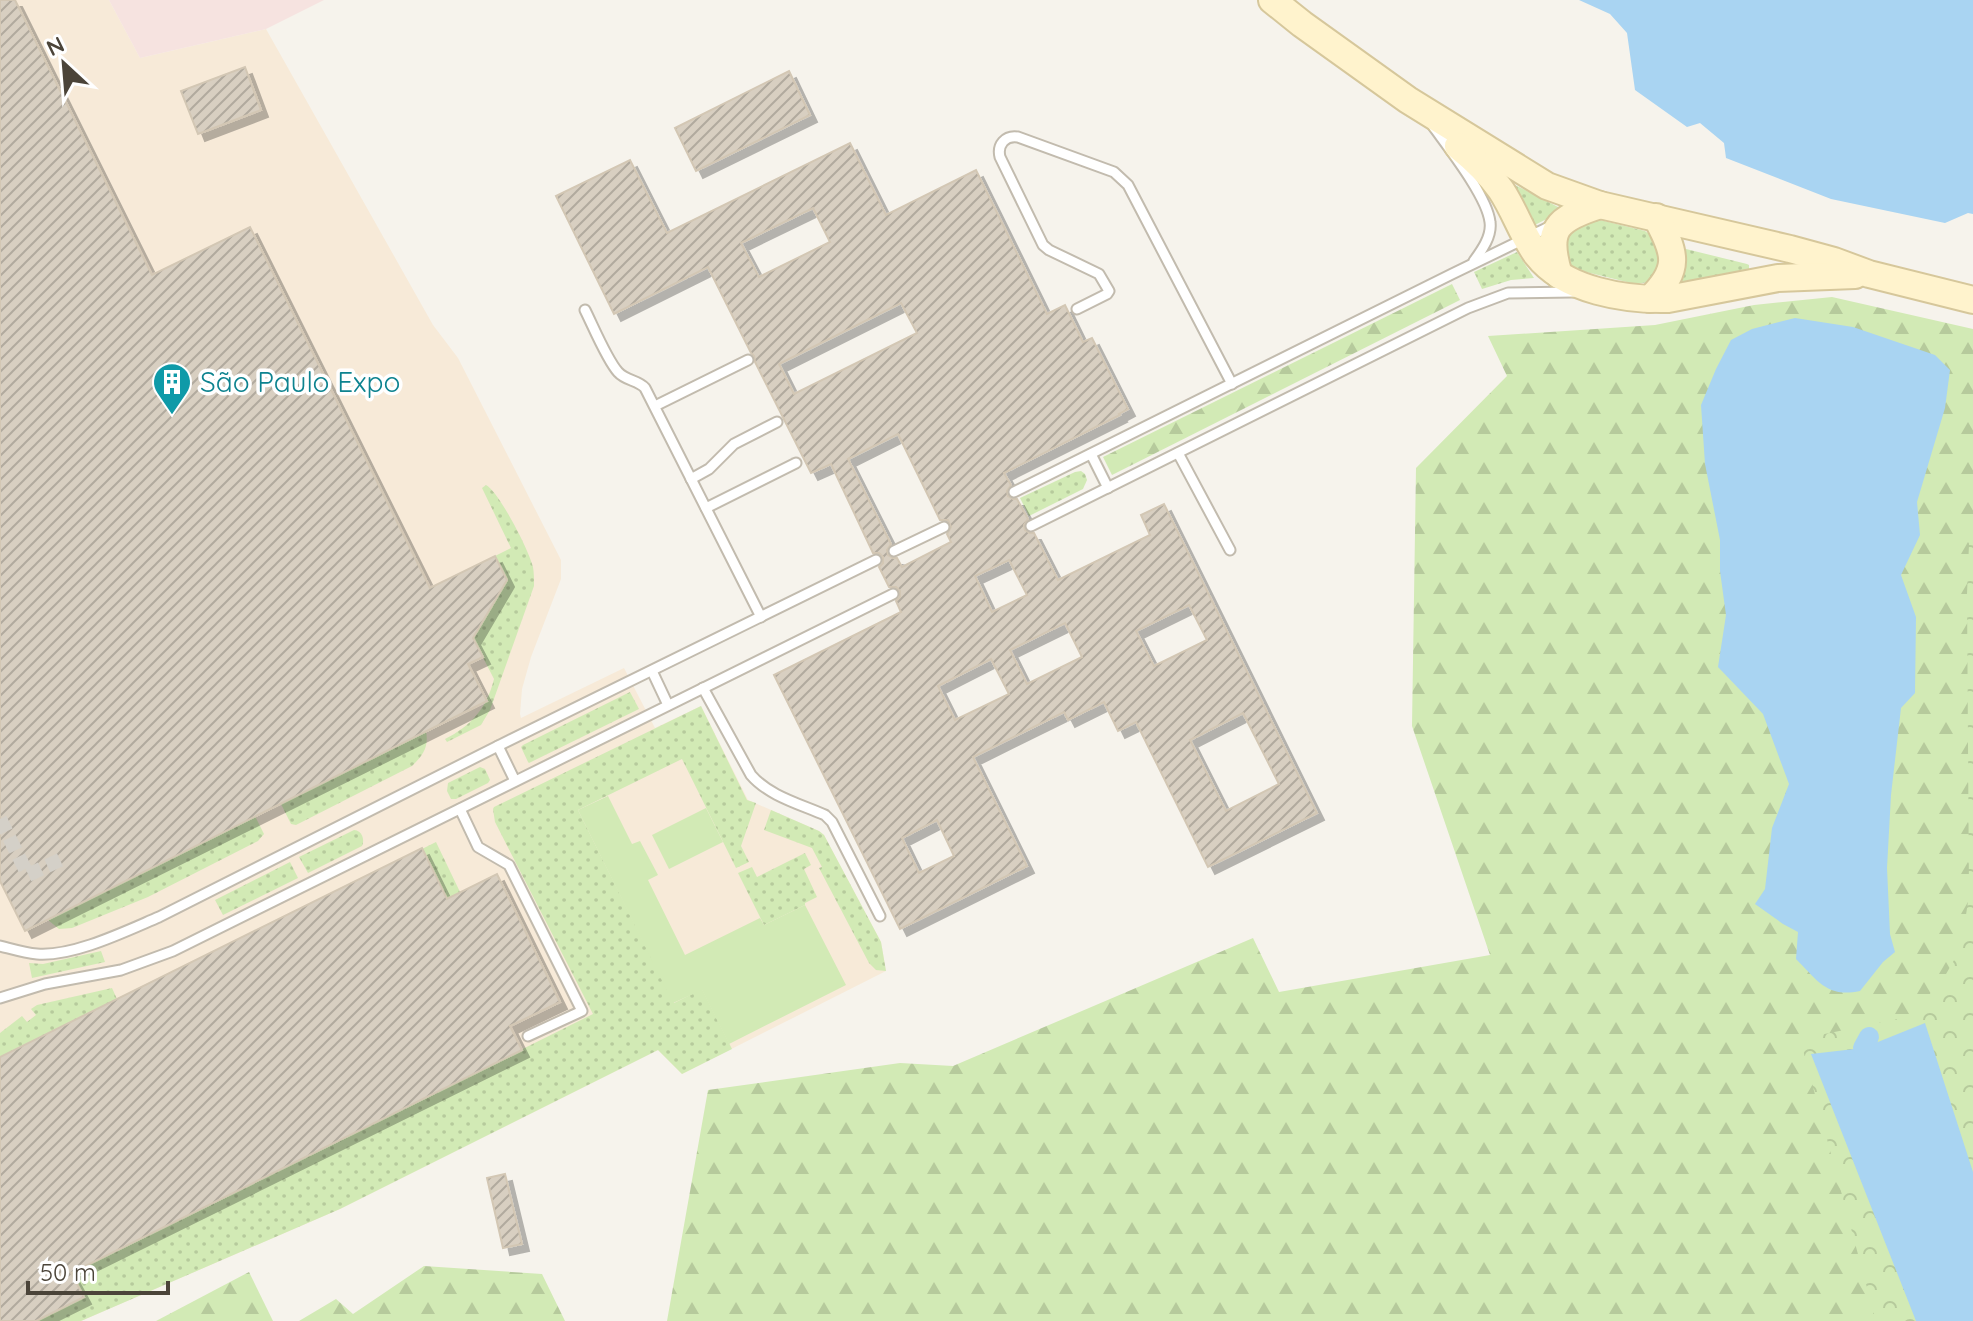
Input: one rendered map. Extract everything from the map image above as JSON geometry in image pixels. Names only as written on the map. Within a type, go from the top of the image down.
[{"type":"main road","points":[[1272,0],[1408,100],[1547,186],[1600,205],[1805,253],[1869,274],[1973,300]]},
{"type":"main road","points":[[1408,100],[1487,173],[1501,191],[1539,257],[1559,275],[1596,291],[1668,299],[1778,278],[1869,274]]},
{"type":"main road","points":[[1559,275],[1552,244],[1556,231],[1563,220],[1600,205]]},
{"type":"main road","points":[[1650,299],[1664,285],[1672,263],[1672,252],[1656,217]]},
{"type":"lane","points":[[1433,126],[1463,167],[1485,205],[1490,222],[1482,251],[1471,265]]},
{"type":"lane","points":[[1077,309],[1107,294],[1108,289],[1099,274],[1043,245],[1000,157],[1001,144],[1006,138],[1018,137],[1122,177],[1232,384]]},
{"type":"lane","points":[[1014,492],[1563,220]]},
{"type":"lane","points":[[1031,526],[1499,295],[1596,291]]},
{"type":"lane","points":[[585,310],[616,370],[625,378],[642,384],[655,406],[761,617]]},
{"type":"lane","points":[[655,406],[748,360]]},
{"type":"lane","points":[[691,479],[709,469],[737,442],[777,422]]},
{"type":"lane","points":[[1178,453],[1230,550]]},
{"type":"lane","points":[[1091,454],[1108,488]]},
{"type":"lane","points":[[706,508],[796,463]]},
{"type":"lane","points":[[894,551],[944,527]]},
{"type":"lane","points":[[0,946],[51,954],[101,941],[159,917],[876,560]]},
{"type":"lane","points":[[0,998],[31,988],[121,970],[159,956],[893,594]]},
{"type":"lane","points":[[652,671],[668,705]]},
{"type":"lane","points":[[703,688],[758,783],[825,815],[832,822],[880,916]]},
{"type":"lane","points":[[498,746],[515,781]]},
{"type":"lane","points":[[460,809],[478,847],[509,865],[582,1011],[528,1036]]},
{"type":"shaded area","name":"São Paulo Expo","points":[[0,0],[109,0],[140,58],[266,29],[433,325],[458,358],[561,560],[561,579],[522,689],[521,718],[624,668],[655,728],[701,706],[748,800],[824,835],[881,942],[886,971],[682,1074],[658,1050],[340,1209],[81,1321],[0,1321]]},
{"type":"shaded area","points":[[109,0],[324,0],[266,29],[140,58]]},
{"type":"green space","points":[[1515,185],[1562,209],[1562,211],[1533,226]]},
{"type":"green space","points":[[1592,218],[1645,231],[1653,237],[1664,264],[1649,282],[1635,284],[1572,266],[1566,258],[1563,236]]},
{"type":"green space","points":[[1686,249],[1747,264],[1749,270],[1677,288],[1682,251]]},
{"type":"green space","points":[[1517,252],[1534,278],[1511,280],[1482,289],[1474,272]]},
{"type":"green space","points":[[1452,284],[1460,300],[1112,475],[1103,457]]},
{"type":"green space","points":[[1832,297],[1973,329],[1973,1321],[667,1321],[708,1090],[900,1063],[953,1066],[1253,938],[1279,992],[1490,955],[1412,726],[1416,468],[1507,376],[1488,336],[1655,325],[1754,305]]},
{"type":"green space","points":[[1081,471],[1087,480],[1083,489],[1029,516],[1020,498]]},
{"type":"green space","points":[[486,485],[506,510],[526,548],[533,567],[534,586],[490,710],[481,725],[447,742],[445,739],[477,715],[494,679],[473,638],[506,580],[495,556],[511,548],[482,488]]},
{"type":"green space","points":[[1973,517],[1973,1321],[1876,1321],[1800,1039],[1908,1017],[1942,981],[1961,948],[1969,895],[1967,594]]},
{"type":"green space","points":[[630,692],[639,709],[528,762],[521,747],[523,745]]},
{"type":"green space","points":[[701,706],[747,800],[756,803],[741,846],[749,862],[736,868],[682,759],[578,810],[674,1003],[702,989],[732,1049],[682,1074],[658,1050],[340,1209],[81,1321],[36,1321],[83,1297],[71,1273],[593,1014],[495,822],[493,809]]},
{"type":"green space","points":[[426,731],[424,750],[412,766],[296,825],[291,824],[281,804]]},
{"type":"green space","points":[[480,767],[485,769],[490,780],[488,783],[451,799],[447,791],[448,783]]},
{"type":"green space","points":[[608,796],[632,844],[640,841],[658,875],[648,880],[685,955],[760,918],[764,925],[805,905],[846,985],[729,1044],[702,990],[673,1003],[578,810]]},
{"type":"green space","points":[[706,808],[723,842],[669,869],[652,835]]},
{"type":"green space","points":[[771,810],[824,835],[881,942],[886,971],[876,970],[869,963],[819,868],[822,867],[812,848],[764,830]]},
{"type":"green space","points":[[255,816],[264,834],[258,841],[148,897],[72,928],[59,929],[48,920]]},
{"type":"green space","points":[[354,830],[362,836],[362,846],[308,873],[299,857]]},
{"type":"green space","points":[[436,842],[460,892],[447,899],[422,849]]},
{"type":"green space","points":[[805,853],[811,865],[804,869],[817,897],[764,925],[738,873],[752,867],[757,877]]},
{"type":"green space","points":[[290,862],[298,878],[223,915],[215,900]]},
{"type":"green space","points":[[101,951],[105,962],[32,978],[29,963],[43,964]]},
{"type":"green space","points":[[112,988],[117,999],[0,1057],[0,1033],[22,1016],[27,1022],[36,1015],[31,1009],[37,1005]]},
{"type":"green space","points":[[424,1266],[542,1274],[565,1321],[299,1321],[336,1299],[353,1314]]},
{"type":"green space","points":[[249,1272],[273,1321],[156,1321]]},
{"type":"water","points":[[1579,0],[1973,0],[1973,214],[1968,213],[1945,223],[1831,199],[1726,158],[1724,143],[1700,123],[1687,127],[1635,90],[1627,33],[1610,14]]},
{"type":"water","points":[[1795,318],[1853,327],[1935,355],[1950,370],[1945,408],[1917,502],[1920,535],[1901,575],[1916,617],[1915,693],[1901,708],[1891,795],[1887,868],[1890,934],[1895,952],[1860,991],[1849,993],[1831,990],[1817,981],[1796,959],[1798,932],[1755,904],[1765,889],[1772,828],[1789,784],[1763,714],[1718,667],[1726,615],[1720,571],[1720,540],[1705,464],[1701,405],[1731,340],[1752,329]]},
{"type":"water","points":[[1925,1023],[1973,1172],[1973,1321],[1916,1321],[1811,1054],[1863,1048]]},
{"type":"building","name":"São Paulo Expo","points":[[0,0],[15,0],[152,275],[250,227],[430,588],[495,556],[507,580],[473,638],[483,657],[468,664],[487,701],[25,931],[0,881]]},
{"type":"building","points":[[245,67],[261,110],[198,134],[181,91]]},
{"type":"building","points":[[789,71],[810,115],[696,171],[675,128]]},
{"type":"building","points":[[850,143],[886,215],[976,170],[1047,314],[1065,305],[1083,342],[1092,338],[1128,409],[1004,473],[1011,485],[1008,496],[1017,499],[1028,519],[1025,530],[1034,533],[1058,580],[1150,535],[1141,515],[1164,504],[1317,813],[1208,867],[1136,722],[1118,731],[1104,702],[1068,720],[1064,712],[973,757],[1027,866],[900,929],[774,675],[901,612],[896,601],[900,591],[889,587],[879,567],[883,557],[873,553],[831,464],[811,473],[708,267],[614,314],[556,196],[630,160],[667,233]],"holes":[[[813,208],[830,242],[759,277],[741,243]],[[901,303],[917,333],[794,394],[779,364]],[[898,434],[940,520],[948,520],[951,527],[947,534],[951,542],[902,567],[897,558],[888,555],[891,544],[848,459]],[[1009,560],[1027,595],[992,612],[975,576]],[[1189,605],[1207,640],[1154,666],[1136,631]],[[1065,623],[1082,657],[1027,684],[1010,650]],[[991,659],[1009,694],[955,720],[938,686]],[[1243,713],[1279,784],[1226,811],[1190,740]],[[937,820],[954,856],[919,873],[902,838]]]},
{"type":"building","points":[[422,848],[447,899],[497,874],[560,1002],[510,1026],[522,1050],[71,1273],[84,1297],[36,1321],[0,1321],[0,1057]]},
{"type":"building","points":[[505,1174],[522,1244],[503,1248],[487,1178]]},
{"type":"waterway","points":[[1863,1048],[1869,1037]]},
{"type":"waterway","points":[[1863,1038],[1863,1048],[1867,1052]]},
{"type":"tunnel","points":[[0,819],[28,875],[64,858]]},
{"type":"place","name":"São Paulo Expo","points":[[172,416]]}]
